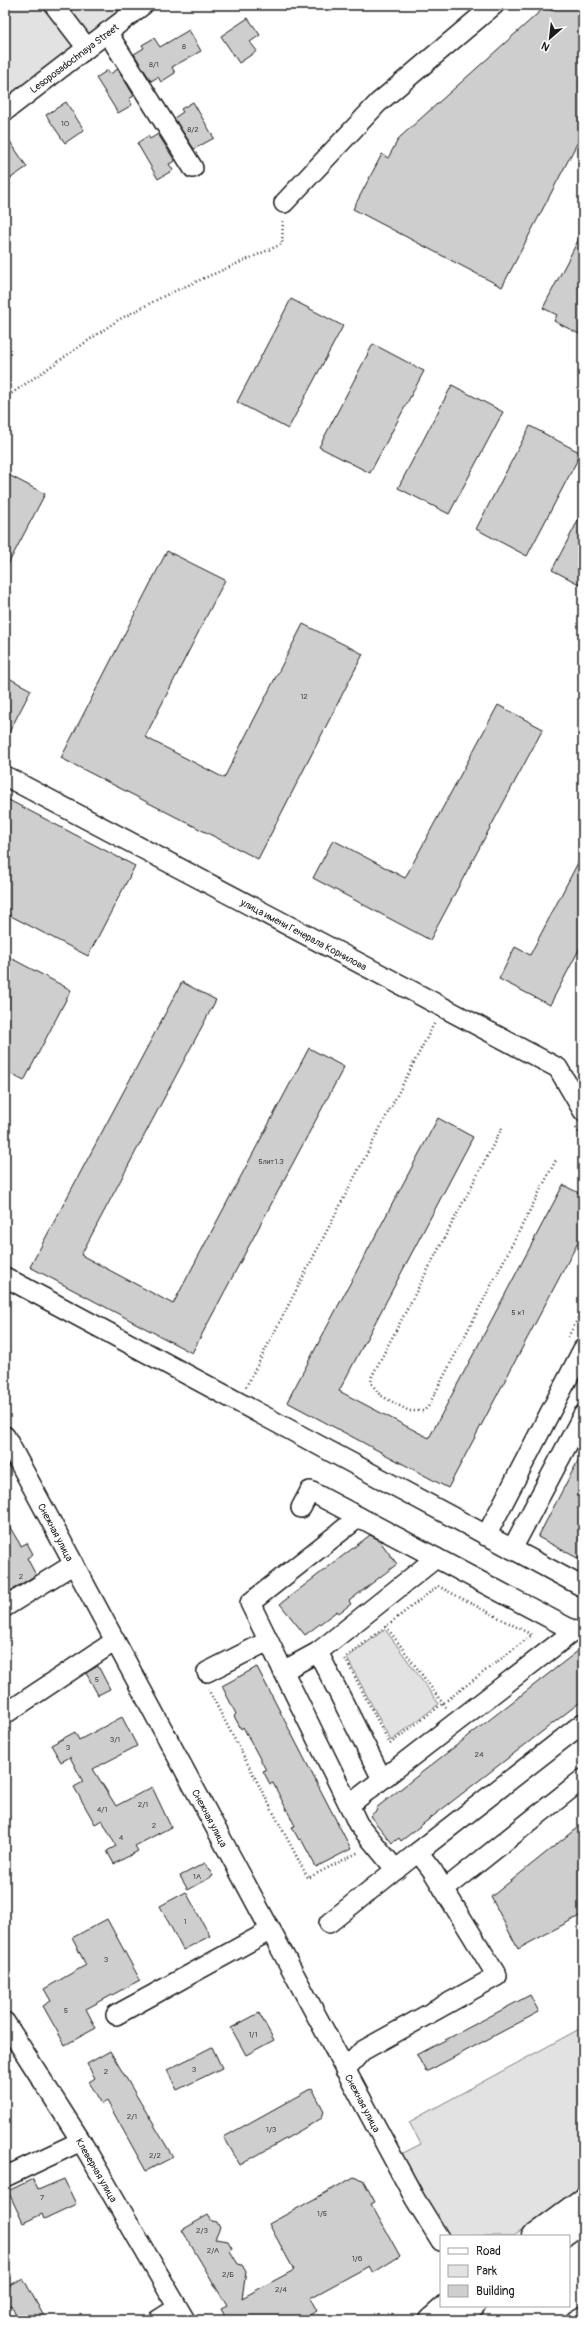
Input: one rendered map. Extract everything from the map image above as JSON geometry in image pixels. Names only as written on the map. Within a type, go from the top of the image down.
[{"type":"highway","points":[[534,2235],[583,2199]]},
{"type":"highway","points":[[563,2235],[583,2221]]},
{"type":"highway","points":[[430,2320],[445,2307]]},
{"type":"highway","points":[[456,2320],[473,2307]]},
{"type":"street","points":[[54,5],[86,48]]},
{"type":"street","name":"Lesoposadochnaya Street","points":[[5,112],[143,5]]},
{"type":"street","points":[[284,203],[378,103],[494,5]]},
{"type":"street","points":[[107,32],[193,168]]},
{"type":"street","name":"улица имени Генерала Корнилова","points":[[5,776],[558,1068],[583,1111]]},
{"type":"street","points":[[5,1276],[237,1403],[583,1587]]},
{"type":"street","points":[[486,1536],[583,1349]]},
{"type":"street","points":[[512,1549],[583,1415]]},
{"type":"street","name":"Снежная улица","points":[[5,1436],[345,2070],[415,2199],[440,2238]]},
{"type":"street","points":[[301,1508],[310,1491],[574,1631],[349,1804]]},
{"type":"street","points":[[359,1517],[250,1604],[358,1824],[396,1870]]},
{"type":"street","points":[[283,1671],[318,1652],[436,1558]]},
{"type":"street","points":[[5,1607],[74,1564]]},
{"type":"street","points":[[5,1714],[115,1641]]},
{"type":"street","points":[[206,1677],[268,1641]]},
{"type":"street","points":[[318,1652],[382,1778]]},
{"type":"street","points":[[329,1923],[583,1723]]},
{"type":"street","points":[[444,1890],[583,1779]]},
{"type":"street","points":[[345,2070],[362,2051],[497,1976],[444,1890],[418,1852]]},
{"type":"street","points":[[116,2015],[271,1930]]},
{"type":"street","name":"Клеверная улица","points":[[5,2022],[80,2140],[181,2314]]},
{"type":"street","points":[[5,2176],[80,2140]]},
{"type":"street","points":[[158,2320],[181,2314]]},
{"type":"street","points":[[576,2320],[583,2316]]},
{"type":"path","points":[[5,398],[118,320],[168,294],[282,244],[284,203]]},
{"type":"path","points":[[237,1403],[442,1007]]},
{"type":"path","points":[[502,1128],[372,1376],[371,1383],[374,1389],[409,1411],[417,1412],[428,1406],[557,1158]]},
{"type":"path","points":[[438,1586],[532,1635],[443,1703],[390,1744],[345,1658],[438,1586]]},
{"type":"path","points":[[373,1609],[456,1722]]},
{"type":"path","points":[[206,1677],[308,1878],[361,1851]]},
{"type":"green space","points":[[5,5],[127,5],[5,99]]},
{"type":"green space","points":[[385,1629],[439,1704],[391,1741],[347,1658]]},
{"type":"green space","points":[[583,2027],[583,2189],[515,2235],[448,2235],[445,2233],[399,2155],[421,2144],[409,2122]]},
{"type":"building","points":[[556,5],[583,5],[583,132],[502,287],[353,209],[382,154],[388,158],[399,138],[545,7],[553,11]]},
{"type":"building","points":[[248,18],[260,35],[250,42],[257,51],[239,63],[221,36]]},
{"type":"building","points":[[189,30],[201,51],[172,67],[175,73],[161,82],[158,77],[151,81],[134,54],[144,48],[142,45],[154,38],[160,47]]},
{"type":"building","points":[[118,69],[134,96],[129,99],[132,105],[118,113],[96,78],[108,70],[110,74]]},
{"type":"building","points":[[66,102],[84,130],[65,143],[46,115]]},
{"type":"building","points":[[193,102],[214,138],[194,149],[174,118],[183,112],[181,109]]},
{"type":"building","points":[[5,134],[27,167],[5,182]]},
{"type":"building","points":[[158,134],[175,161],[169,164],[173,170],[158,179],[137,143],[148,136],[150,139]]},
{"type":"building","points":[[583,231],[583,336],[554,321],[557,315],[543,308]]},
{"type":"building","points":[[291,299],[343,326],[288,429],[237,402]]},
{"type":"building","points":[[373,344],[424,371],[370,473],[319,447]]},
{"type":"building","points":[[452,385],[503,412],[449,514],[398,488]]},
{"type":"building","points":[[530,426],[581,453],[527,556],[476,529]]},
{"type":"building","points":[[5,473],[45,494],[5,570]]},
{"type":"building","points":[[583,511],[583,586],[552,570]]},
{"type":"building","points":[[167,551],[225,580],[145,737],[224,778],[303,624],[363,654],[258,859],[61,758]]},
{"type":"building","points":[[5,676],[31,690],[5,740]]},
{"type":"building","points":[[498,705],[543,729],[430,940],[313,878],[333,840],[405,878]]},
{"type":"building","points":[[5,798],[135,866],[88,956],[5,913]]},
{"type":"building","points":[[583,853],[583,942],[550,1005],[499,979],[515,947],[530,955]]},
{"type":"building","points":[[5,955],[71,990],[24,1081],[5,1071]]},
{"type":"building","points":[[182,982],[216,1000],[81,1255],[173,1304],[309,1048],[344,1067],[192,1353],[30,1267]]},
{"type":"building","points":[[438,1118],[473,1137],[339,1391],[429,1438],[563,1185],[583,1195],[583,1233],[448,1488],[287,1402]]},
{"type":"building","points":[[583,1451],[583,1561],[538,1537]]},
{"type":"building","points":[[5,1519],[21,1546],[27,1543],[33,1554],[27,1558],[36,1575],[5,1594]]},
{"type":"building","points":[[370,1535],[379,1540],[397,1564],[349,1601],[351,1604],[339,1613],[337,1611],[305,1635],[280,1604]]},
{"type":"building","points":[[583,1647],[583,1700],[401,1841],[399,1838],[392,1843],[370,1816],[377,1810],[376,1808]]},
{"type":"building","points":[[98,1666],[110,1689],[98,1695],[86,1673]]},
{"type":"building","points":[[257,1667],[351,1849],[316,1867],[301,1839],[299,1840],[292,1827],[295,1826],[273,1783],[270,1784],[263,1771],[266,1770],[243,1727],[241,1729],[234,1716],[236,1714],[222,1686]]},
{"type":"building","points":[[122,1717],[137,1746],[93,1769],[116,1806],[152,1787],[171,1827],[135,1846],[138,1851],[114,1864],[107,1851],[116,1846],[102,1820],[95,1824],[74,1787],[83,1782],[70,1757],[61,1762],[51,1745],[75,1732],[79,1740]]},
{"type":"building","points":[[583,1823],[583,1914],[518,1949],[491,1897]]},
{"type":"building","points":[[205,1863],[213,1876],[188,1890],[180,1876]]},
{"type":"building","points":[[186,1892],[210,1936],[183,1950],[160,1906]]},
{"type":"building","points":[[107,1919],[140,1980],[86,2009],[96,2028],[65,2045],[43,2006],[51,2001],[44,1989],[86,1965],[72,1938]]},
{"type":"building","points":[[530,1995],[539,2012],[426,2072],[417,2055]]},
{"type":"building","points":[[259,2013],[274,2040],[246,2055],[231,2028]]},
{"type":"building","points":[[212,2047],[222,2068],[177,2090],[167,2070]]},
{"type":"building","points":[[110,2051],[173,2157],[146,2171],[107,2101],[102,2104],[89,2082],[95,2078],[87,2064]]},
{"type":"building","points":[[312,2088],[324,2111],[322,2118],[240,2165],[224,2137]]},
{"type":"building","points":[[354,2177],[363,2180],[375,2202],[371,2204],[400,2256],[373,2273],[369,2266],[310,2298],[317,2311],[300,2320],[227,2320],[221,2309],[227,2306],[182,2230],[208,2215],[212,2221],[217,2222],[220,2228],[215,2239],[228,2241],[232,2248],[230,2251],[238,2264],[242,2265],[246,2272],[242,2298],[294,2270],[269,2224]]},
{"type":"building","points":[[33,2179],[38,2190],[64,2179],[76,2204],[44,2219],[42,2214],[23,2223],[8,2191]]},
{"type":"building","points":[[23,2278],[46,2320],[18,2320],[11,2305],[5,2308],[5,2288]]}]
